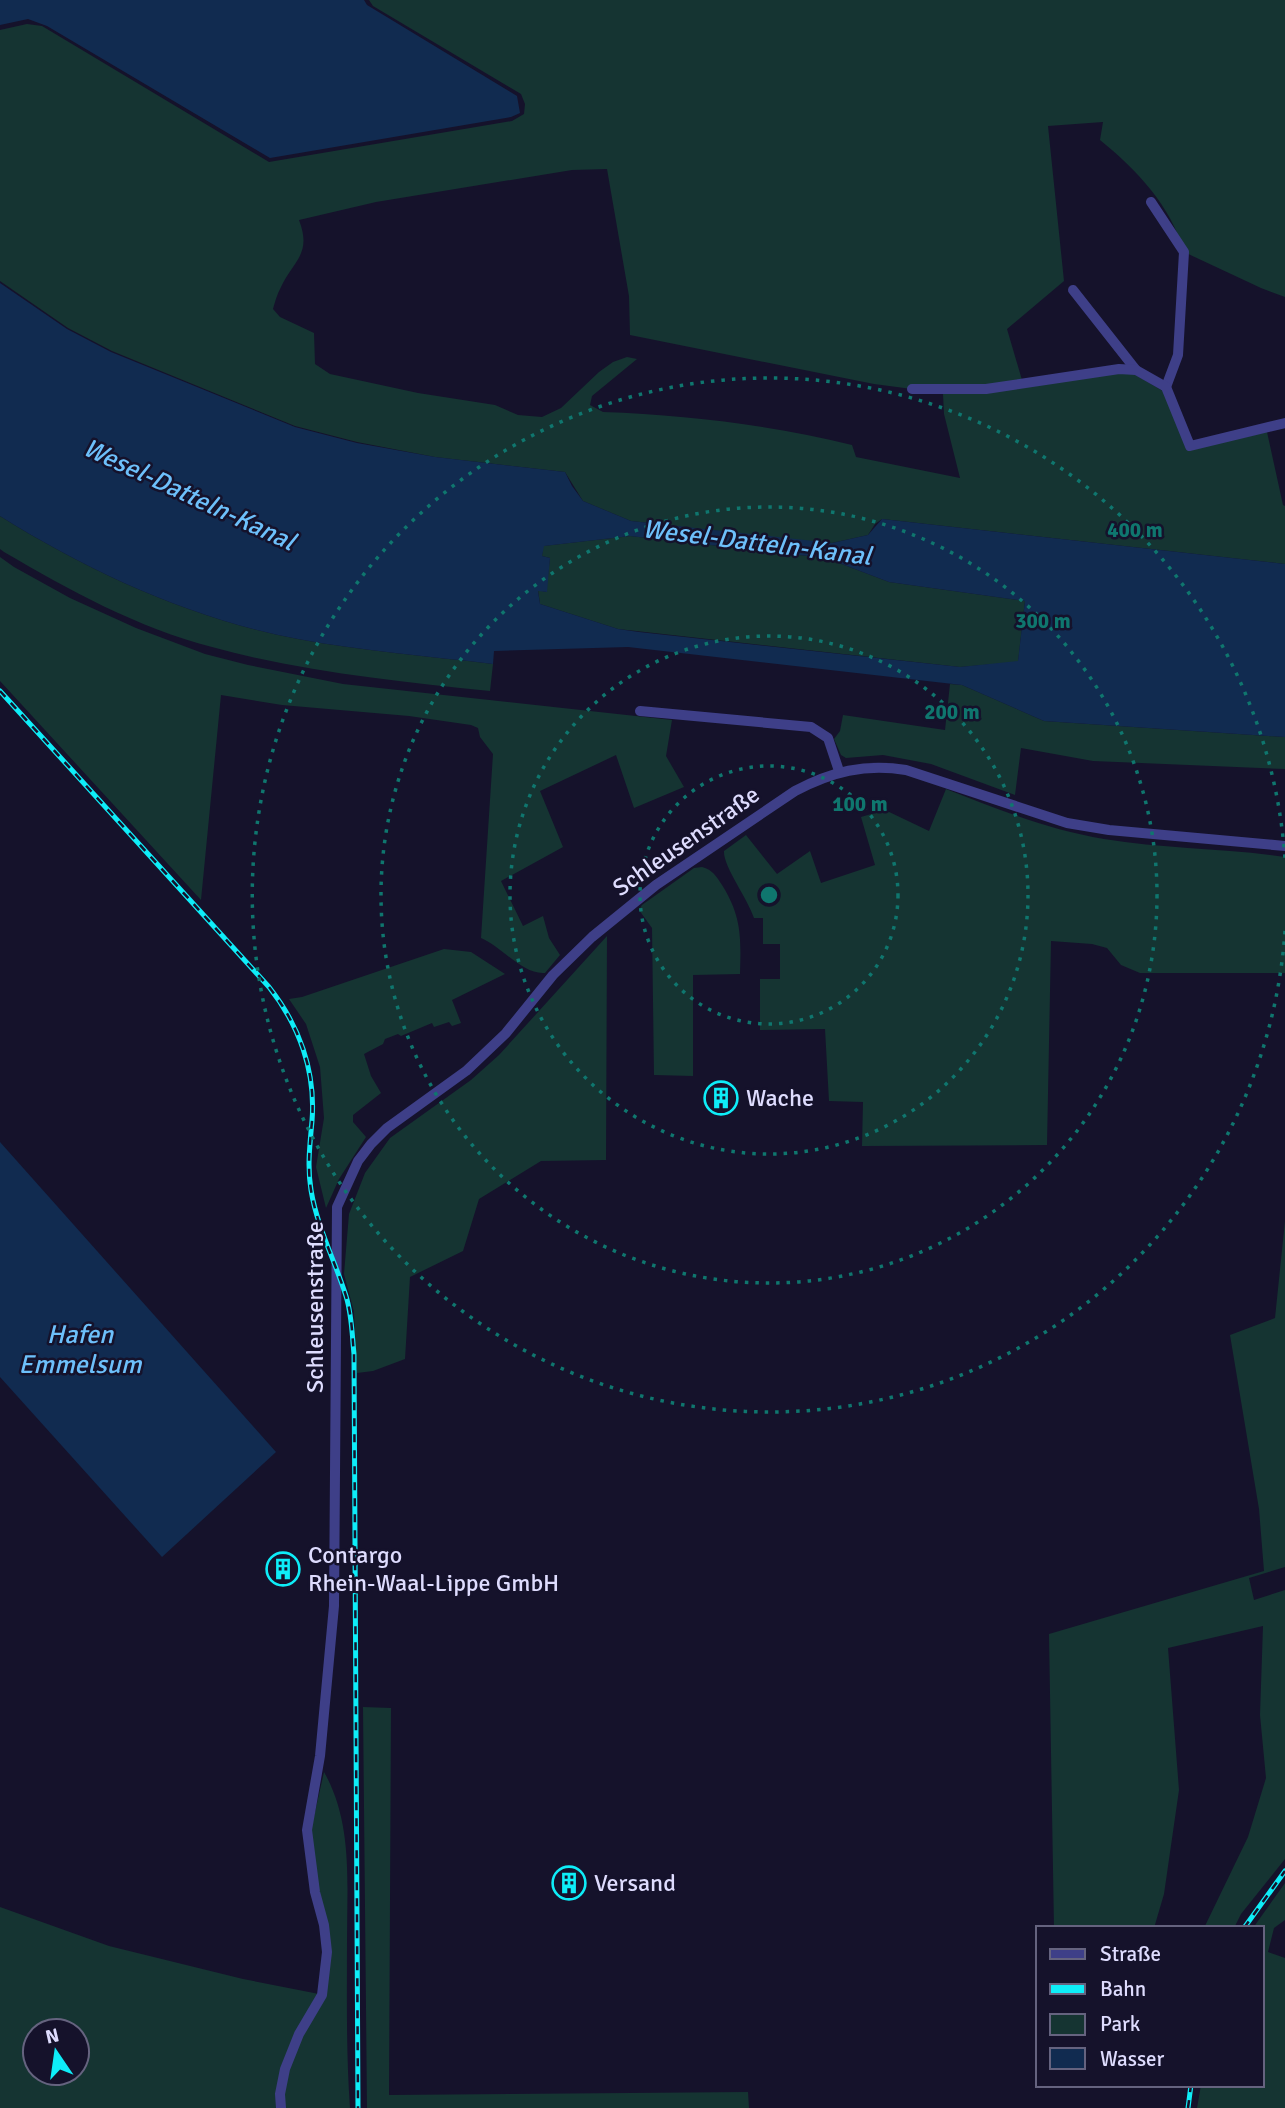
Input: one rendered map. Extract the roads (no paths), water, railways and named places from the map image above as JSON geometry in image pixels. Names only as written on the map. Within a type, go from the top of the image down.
[{"type":"street","points":[[1151,202],[1184,252],[1178,355],[1166,387]]},
{"type":"street","points":[[1073,290],[1136,370],[1166,387],[1190,446],[1285,423]]},
{"type":"street","points":[[912,390],[986,389],[1119,369],[1136,370]]},
{"type":"street","points":[[640,711],[811,727],[828,738],[839,771]]},
{"type":"street","name":"Schleusenstraße","points":[[281,2108],[280,2094],[285,2069],[299,2034],[322,1995],[327,1952],[324,1925],[315,1892],[307,1830],[320,1756],[334,1606],[337,1207],[358,1161],[371,1143],[387,1128],[466,1071],[506,1033],[552,975],[623,909],[795,791],[816,779],[839,771],[883,766],[906,769],[1067,822],[1109,830],[1285,846]]},
{"type":"water","points":[[0,0],[364,0],[367,5],[517,96],[520,113],[511,117],[270,158],[47,26],[28,19],[0,25]]},
{"type":"water","name":"Wesel-Datteln-Kanal","points":[[0,283],[67,329],[111,352],[295,427],[357,443],[435,457],[565,472],[583,501],[631,521],[832,543],[868,535],[882,519],[1285,564],[1285,737],[1044,721],[962,685],[628,647],[494,651],[493,664],[298,639],[220,619],[143,591],[106,575],[0,516]],"holes":[[[630,536],[826,558],[889,582],[1025,601],[1018,661],[960,667],[618,629],[540,604],[538,591],[547,592],[550,558],[542,556],[544,546]]]},
{"type":"water","name":"Hafen Emmelsum","points":[[0,1142],[276,1452],[162,1557],[0,1377]]},
{"type":"railway","points":[[0,691],[269,987],[297,1033],[308,1067],[313,1102],[309,1164],[311,1190],[317,1217],[348,1303],[354,1354],[358,2108]]},
{"type":"railway","points":[[1245,1926],[1285,1871]]},
{"type":"railway","points":[[1188,2108],[1191,2087]]},
{"type":"place","name":"Wache","points":[[721,1098]]},
{"type":"place","name":"Contargo Rhein-Waal-Lippe GmbH","points":[[283,1569]]},
{"type":"place","name":"Versand","points":[[569,1883]]}]
